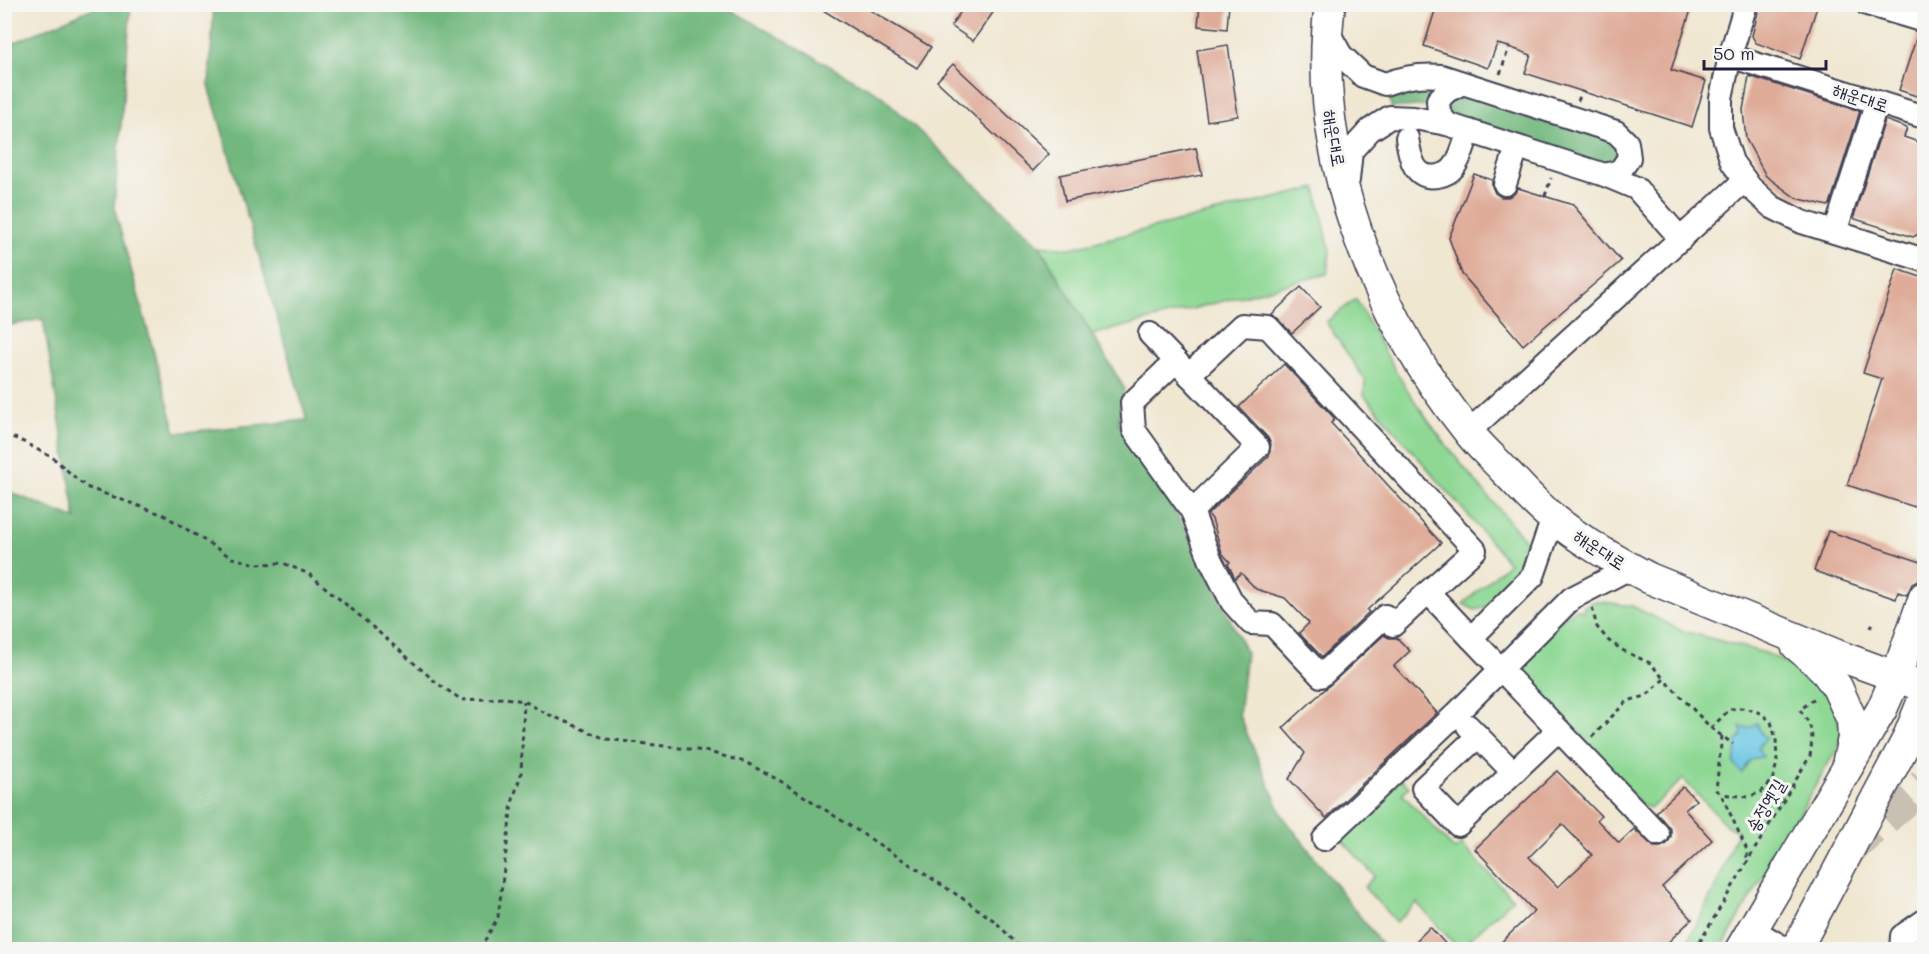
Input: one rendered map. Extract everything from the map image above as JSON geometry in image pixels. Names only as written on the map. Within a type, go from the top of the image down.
[{"type":"main road","name":"해운대로","points":[[1328,17],[1329,115],[1346,199],[1378,286],[1429,378],[1468,432],[1553,518],[1605,554],[1630,568],[1780,632],[1924,687]]},
{"type":"main road","points":[[1746,939],[1882,710],[1924,597]]},
{"type":"main road","points":[[1780,632],[1823,668],[1838,687],[1852,720],[1853,738],[1844,774]]},
{"type":"main road","points":[[1796,950],[1907,740],[1924,698]]},
{"type":"street","points":[[1746,4],[1730,56],[1721,98],[1721,128],[1732,162],[1745,180],[1772,207],[1802,222],[1924,260]]},
{"type":"street","points":[[1867,4],[1924,21]]},
{"type":"street","points":[[1328,17],[1341,55],[1363,76],[1401,87],[1461,84],[1616,132],[1627,143],[1636,188]]},
{"type":"street","name":"해운대로","points":[[1730,56],[1924,117]]},
{"type":"street","points":[[1447,124],[1439,113],[1438,100],[1447,91],[1461,84]]},
{"type":"street","points":[[1835,232],[1877,102]]},
{"type":"street","points":[[1346,199],[1351,151],[1370,130],[1390,117],[1414,118],[1447,124],[1605,175],[1636,188],[1681,239]]},
{"type":"street","points":[[1407,138],[1413,164],[1419,173],[1430,177],[1444,175],[1453,168],[1460,157],[1469,131]]},
{"type":"street","points":[[1505,184],[1517,147]]},
{"type":"street","points":[[1605,175],[1620,171],[1629,158]]},
{"type":"street","points":[[1468,432],[1745,180]]},
{"type":"street","points":[[1242,325],[1268,327],[1475,550],[1393,625],[1385,616],[1321,676],[1272,624],[1251,622],[1232,602],[1210,559],[1192,511],[1134,430],[1132,403],[1242,325]]},
{"type":"street","points":[[1150,334],[1258,447],[1192,511]]},
{"type":"street","points":[[1471,638],[1533,576],[1553,518]]},
{"type":"street","points":[[1324,839],[1456,714],[1572,598],[1630,568]]},
{"type":"street","points":[[1428,592],[1658,834]]},
{"type":"street","points":[[1456,714],[1513,772]]},
{"type":"street","points":[[1478,736],[1423,788],[1458,825],[1558,730]]},
{"type":"street","points":[[1896,945],[1924,921]]},
{"type":"street","points":[[1746,939],[1788,950]]},
{"type":"path","points":[[4,435],[18,439],[53,458],[86,487],[164,515],[232,558],[257,564],[283,563],[309,574],[438,684],[462,700],[505,698],[525,701],[545,713],[606,739],[705,751],[744,762],[782,782],[962,898],[996,922],[1022,950]]},
{"type":"path","points":[[1590,588],[1594,603],[1591,610],[1597,627],[1609,641],[1650,663],[1711,728],[1733,744]]},
{"type":"path","points":[[1871,628],[1873,621]]},
{"type":"path","points":[[1578,751],[1627,701],[1646,696],[1664,679]]},
{"type":"path","name":"송정옛길","points":[[1695,950],[1810,756],[1813,736],[1809,722],[1800,710],[1822,693]]},
{"type":"path","points":[[483,950],[484,942],[498,917],[512,803],[521,774],[525,701]]},
{"type":"path","points":[[1711,728],[1730,709],[1744,708],[1761,713],[1771,722],[1776,739],[1777,763],[1772,781],[1761,792],[1748,797],[1721,794]]},
{"type":"path","points":[[1722,736],[1716,790],[1721,794],[1747,850],[1747,862]]},
{"type":"green space","points":[[100,5],[131,5],[114,207],[176,433],[307,420],[209,86],[214,5],[722,5],[881,95],[1039,245],[1124,388],[1118,422],[1186,530],[1246,652],[1239,715],[1282,815],[1385,949],[5,949],[5,490],[76,519],[43,319],[5,326],[4,47]]},
{"type":"green space","points":[[1414,91],[1439,91],[1433,108],[1418,106],[1391,108],[1390,95]]},
{"type":"green space","points":[[1458,91],[1608,139],[1615,145],[1616,156],[1608,162],[1599,163],[1451,116],[1445,108]]},
{"type":"green space","points":[[1316,188],[1330,251],[1327,274],[1092,335],[1039,245],[1071,248]]},
{"type":"green space","points":[[1356,299],[1393,367],[1418,406],[1455,456],[1521,535],[1527,546],[1524,566],[1486,607],[1475,610],[1463,604],[1509,563],[1364,395],[1365,380],[1326,322]]},
{"type":"green space","points":[[1595,601],[1632,606],[1680,630],[1765,653],[1818,677],[1830,692],[1843,738],[1721,949],[1684,949],[1717,884],[1737,831],[1727,826],[1683,779],[1651,808],[1643,806],[1517,671],[1517,664],[1568,613],[1577,609],[1583,612],[1584,606]]},
{"type":"green space","points":[[1401,779],[1409,787],[1402,794],[1455,850],[1461,844],[1513,899],[1459,949],[1417,903],[1396,922],[1364,887],[1375,876],[1338,836]]},
{"type":"water","points":[[1757,723],[1762,735],[1766,738],[1758,748],[1763,757],[1750,761],[1742,773],[1734,764],[1737,741],[1742,735],[1740,726],[1749,728]]},
{"type":"building","points":[[813,4],[860,4],[931,47],[917,68]]},
{"type":"building","points":[[966,4],[999,4],[973,41],[951,26]]},
{"type":"building","points":[[1200,4],[1229,4],[1227,29],[1198,26]]},
{"type":"building","points":[[1437,4],[1693,4],[1671,70],[1706,81],[1692,127],[1525,73],[1531,55],[1509,47],[1497,44],[1488,68],[1424,46]]},
{"type":"building","points":[[1760,4],[1818,4],[1800,59],[1756,43],[1752,36]]},
{"type":"building","points":[[1918,33],[1924,34],[1922,98],[1899,90]]},
{"type":"building","points":[[1228,45],[1238,116],[1207,121],[1197,50]]},
{"type":"building","points":[[953,64],[1049,154],[1033,171],[937,81]]},
{"type":"building","points":[[1749,76],[1860,111],[1828,206],[1796,198],[1766,176],[1746,139],[1743,110]]},
{"type":"building","points":[[1885,120],[1907,128],[1904,137],[1924,144],[1924,231],[1913,237],[1855,219],[1854,216]]},
{"type":"building","points":[[1196,148],[1202,175],[1065,201],[1060,175]]},
{"type":"building","points":[[1474,174],[1492,180],[1495,193],[1501,197],[1514,194],[1518,188],[1573,205],[1621,261],[1523,345],[1462,274],[1449,238]]},
{"type":"building","points":[[1897,269],[1924,278],[1924,510],[1847,485],[1882,379],[1863,373]]},
{"type":"building","points":[[1301,287],[1320,307],[1292,333],[1272,314]]},
{"type":"building","points":[[1284,364],[1335,419],[1331,423],[1441,543],[1367,610],[1369,612],[1322,657],[1299,633],[1309,623],[1285,598],[1256,589],[1241,573],[1235,578],[1228,564],[1230,562],[1222,553],[1212,519],[1208,514],[1269,456],[1271,444],[1268,438],[1239,407]]},
{"type":"building","points":[[1828,531],[1924,563],[1918,581],[1912,584],[1907,595],[1898,592],[1896,599],[1814,571]]},
{"type":"building","points":[[1384,635],[1397,638],[1410,651],[1394,666],[1437,713],[1326,818],[1289,779],[1305,753],[1283,728]]},
{"type":"building","points":[[1557,771],[1601,816],[1597,820],[1619,843],[1634,829],[1654,847],[1667,844],[1671,837],[1671,830],[1656,812],[1683,787],[1696,800],[1685,810],[1712,840],[1662,887],[1692,919],[1660,950],[1493,950],[1534,911],[1475,849]],"holes":[[[1562,824],[1592,855],[1558,887],[1529,857]]]},
{"type":"building","points":[[1430,927],[1451,950],[1422,950],[1415,942]]},
{"type":"tunnel","points":[[1848,851],[1924,784]]}]
